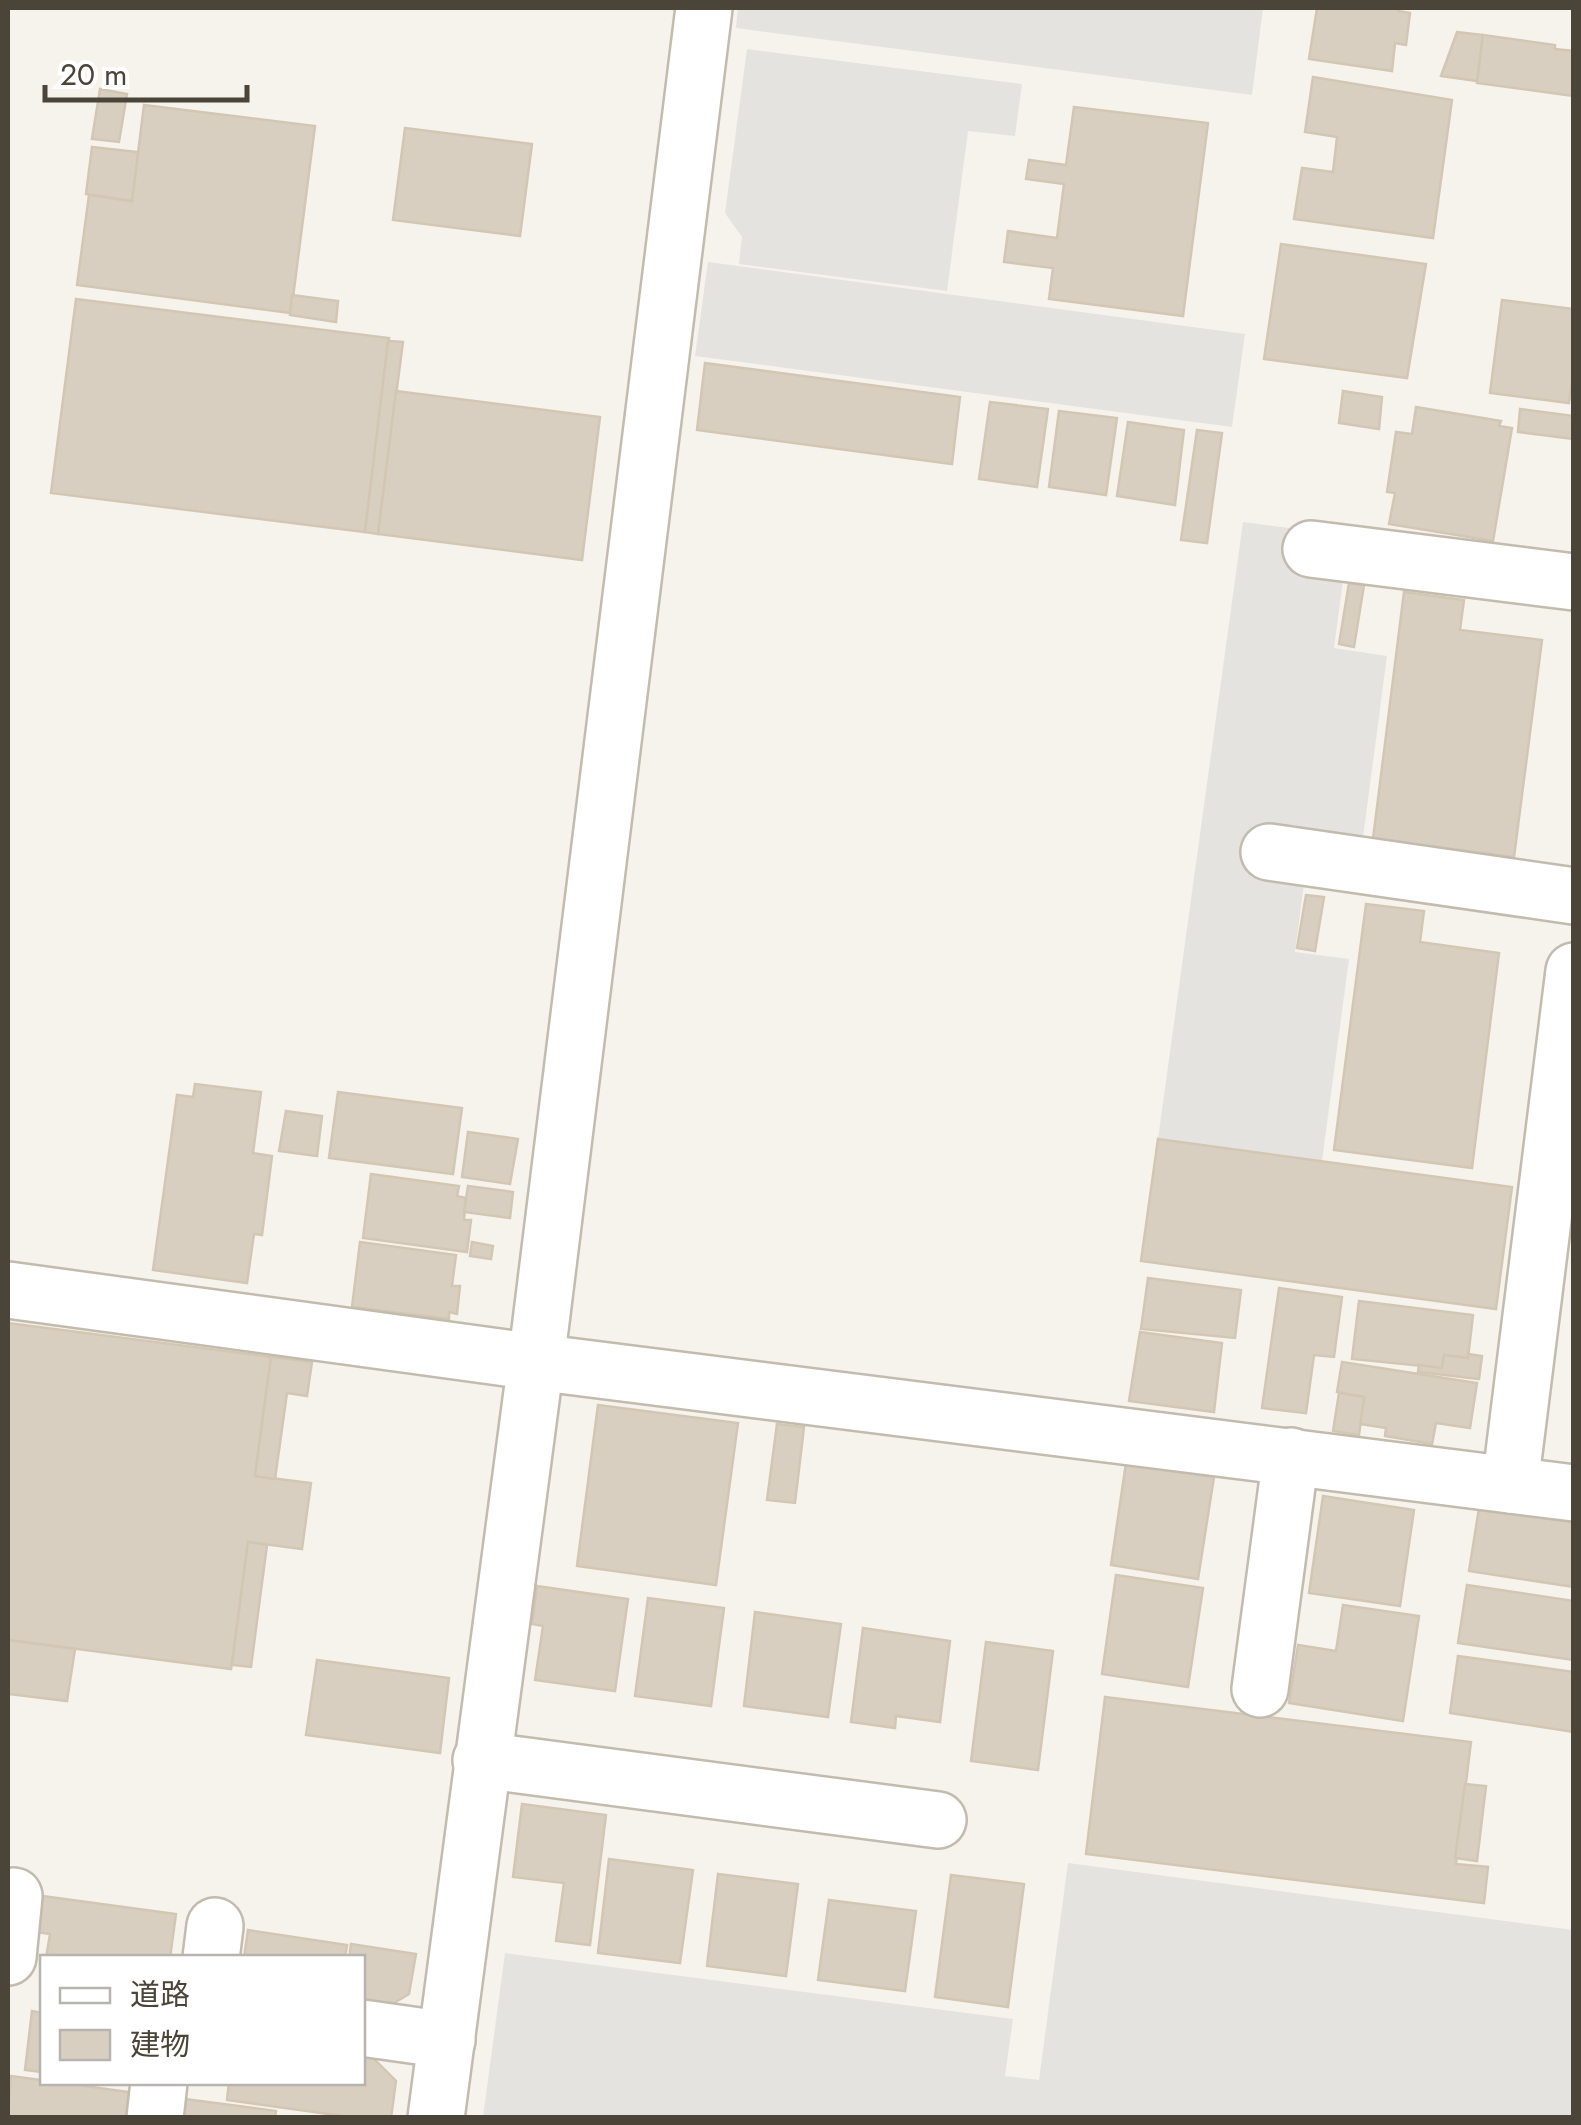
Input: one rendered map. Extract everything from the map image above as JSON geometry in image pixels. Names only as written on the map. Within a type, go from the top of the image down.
[{"type":"street","points":[[436,2118],[480,1760],[536,1362],[704,8]]},
{"type":"street","points":[[1311,549],[1574,582]]},
{"type":"street","points":[[1270,852],[1574,896]]},
{"type":"street","points":[[1510,1485],[1574,971]]},
{"type":"street","points":[[8,1290],[536,1362],[1574,1493]]},
{"type":"street","points":[[1260,1690],[1291,1456]]},
{"type":"street","points":[[480,1760],[938,1820]]},
{"type":"street","points":[[8,1957],[14,1896]]},
{"type":"street","points":[[8,1980],[40,1984]]},
{"type":"street","points":[[365,2028],[446,2040]]},
{"type":"street","points":[[155,2118],[159,2085]]},
{"type":"shaded area","points":[[738,8],[1263,8],[1252,95],[736,28]]},
{"type":"shaded area","points":[[747,49],[1022,84],[1015,136],[968,131],[947,291],[739,264],[742,237],[725,213]]},
{"type":"shaded area","points":[[708,262],[1245,334],[1232,427],[695,356]]},
{"type":"shaded area","points":[[1243,522],[1349,536],[1334,648],[1387,656],[1362,845],[1310,838],[1295,952],[1349,959],[1322,1161],[1158,1139]]},
{"type":"shaded area","points":[[1068,1863],[1573,1930],[1573,2117],[483,2117],[505,1953],[1013,2019],[1005,2076],[1039,2080]]},
{"type":"building","points":[[1317,8],[1400,8],[1399,11],[1410,13],[1406,45],[1395,43],[1392,71],[1309,59]]},
{"type":"building","points":[[1457,32],[1483,35],[1477,81],[1441,76]]},
{"type":"building","points":[[1483,35],[1574,51],[1574,96],[1477,83]]},
{"type":"building","points":[[1313,77],[1452,100],[1433,238],[1294,219],[1302,168],[1333,172],[1337,137],[1305,132]]},
{"type":"building","points":[[100,89],[127,94],[119,142],[92,139]]},
{"type":"building","points":[[144,105],[315,126],[291,313],[77,285],[89,195],[132,201]]},
{"type":"building","points":[[1074,107],[1208,123],[1183,316],[1049,299],[1053,268],[1004,262],[1008,231],[1057,238],[1064,184],[1026,179],[1029,160],[1066,165]]},
{"type":"building","points":[[405,128],[532,144],[520,236],[393,220]]},
{"type":"building","points":[[92,147],[138,152],[132,201],[86,194]]},
{"type":"building","points":[[1281,244],[1426,264],[1407,378],[1264,359]]},
{"type":"building","points":[[292,295],[338,301],[336,322],[290,315]]},
{"type":"building","points":[[76,299],[389,338],[365,532],[51,493]]},
{"type":"building","points":[[1502,300],[1574,309],[1574,369],[1569,403],[1490,393]]},
{"type":"building","points":[[388,341],[403,342],[378,534],[365,532]]},
{"type":"building","points":[[705,363],[960,397],[952,464],[697,430]]},
{"type":"building","points":[[396,391],[600,417],[582,560],[378,534]]},
{"type":"building","points":[[1343,391],[1382,397],[1379,429],[1339,423]]},
{"type":"building","points":[[990,402],[1048,409],[1037,487],[979,479]]},
{"type":"building","points":[[1416,407],[1501,421],[1499,426],[1512,428],[1493,541],[1389,524],[1395,493],[1387,492],[1396,432],[1412,434]]},
{"type":"building","points":[[1520,409],[1574,416],[1574,439],[1518,432]]},
{"type":"building","points":[[1059,411],[1117,418],[1106,495],[1049,487]]},
{"type":"building","points":[[1128,422],[1184,430],[1175,505],[1117,496]]},
{"type":"building","points":[[1197,430],[1222,433],[1207,543],[1181,540]]},
{"type":"building","points":[[1349,583],[1364,585],[1354,647],[1339,644]]},
{"type":"building","points":[[1404,592],[1464,600],[1460,630],[1542,640],[1514,857],[1373,839]]},
{"type":"building","points":[[1306,895],[1324,897],[1315,951],[1297,948]]},
{"type":"building","points":[[1366,904],[1424,911],[1420,942],[1499,953],[1472,1168],[1334,1150]]},
{"type":"building","points":[[195,1084],[261,1092],[253,1153],[272,1156],[262,1235],[254,1234],[247,1283],[153,1270],[177,1095],[193,1097]]},
{"type":"building","points":[[338,1092],[462,1108],[453,1174],[329,1158]]},
{"type":"building","points":[[286,1111],[322,1116],[317,1156],[279,1151]]},
{"type":"building","points":[[468,1132],[518,1139],[510,1184],[462,1177]]},
{"type":"building","points":[[1158,1139],[1512,1187],[1496,1309],[1141,1261]]},
{"type":"building","points":[[371,1174],[459,1186],[457,1196],[466,1198],[464,1220],[471,1220],[467,1252],[363,1238]]},
{"type":"building","points":[[468,1186],[513,1192],[510,1218],[464,1212]]},
{"type":"building","points":[[360,1242],[456,1255],[452,1286],[460,1286],[457,1314],[449,1312],[449,1319],[352,1307]]},
{"type":"building","points":[[472,1242],[493,1246],[491,1259],[470,1256]]},
{"type":"building","points":[[1148,1278],[1241,1290],[1235,1338],[1141,1329]]},
{"type":"building","points":[[1279,1288],[1342,1297],[1334,1357],[1314,1355],[1306,1413],[1262,1408]]},
{"type":"building","points":[[1359,1301],[1473,1315],[1468,1358],[1444,1355],[1442,1368],[1352,1359]]},
{"type":"building","points":[[8,1323],[271,1357],[255,1476],[311,1483],[302,1549],[248,1542],[231,1669],[8,1640]]},
{"type":"building","points":[[1140,1332],[1222,1343],[1214,1412],[1129,1401]]},
{"type":"building","points":[[1468,1354],[1482,1356],[1479,1379],[1418,1372],[1419,1365],[1442,1368],[1444,1355],[1468,1358]]},
{"type":"building","points":[[271,1357],[312,1362],[307,1396],[287,1393],[275,1479],[255,1476]]},
{"type":"building","points":[[1342,1362],[1477,1383],[1470,1428],[1436,1423],[1432,1444],[1385,1436],[1386,1428],[1360,1424],[1364,1397],[1337,1392]]},
{"type":"building","points":[[1339,1393],[1364,1397],[1359,1435],[1333,1431]]},
{"type":"building","points":[[598,1405],[738,1423],[716,1585],[577,1566]]},
{"type":"building","points":[[777,1424],[804,1427],[795,1503],[767,1500]]},
{"type":"building","points":[[1126,1463],[1214,1477],[1198,1579],[1111,1565]]},
{"type":"building","points":[[1323,1496],[1414,1510],[1400,1606],[1309,1593]]},
{"type":"building","points":[[1479,1508],[1574,1522],[1574,1587],[1469,1571]]},
{"type":"building","points":[[248,1542],[267,1545],[251,1667],[232,1665]]},
{"type":"building","points":[[1116,1575],[1203,1588],[1188,1687],[1102,1674]]},
{"type":"building","points":[[1467,1585],[1574,1601],[1574,1660],[1458,1643]]},
{"type":"building","points":[[537,1586],[628,1599],[615,1691],[535,1680],[543,1626],[532,1624]]},
{"type":"building","points":[[648,1598],[724,1608],[711,1706],[635,1696]]},
{"type":"building","points":[[1343,1605],[1419,1616],[1403,1721],[1289,1703],[1298,1645],[1336,1651]]},
{"type":"building","points":[[755,1612],[841,1624],[828,1717],[744,1706]]},
{"type":"building","points":[[863,1628],[950,1641],[940,1722],[896,1716],[895,1728],[851,1722]]},
{"type":"building","points":[[8,1640],[75,1649],[67,1701],[8,1694]]},
{"type":"building","points":[[986,1642],[1053,1651],[1038,1770],[971,1761]]},
{"type":"building","points":[[1458,1656],[1574,1672],[1574,1732],[1450,1713]]},
{"type":"building","points":[[317,1660],[449,1678],[440,1753],[306,1735]]},
{"type":"building","points":[[1105,1697],[1471,1742],[1456,1864],[1488,1867],[1484,1903],[1086,1854]]},
{"type":"building","points":[[1465,1784],[1486,1786],[1477,1861],[1455,1858]]},
{"type":"building","points":[[522,1804],[606,1815],[590,1945],[556,1941],[564,1883],[513,1877]]},
{"type":"building","points":[[609,1859],[693,1870],[680,1963],[598,1953]]},
{"type":"building","points":[[718,1874],[798,1884],[786,1976],[707,1966]]},
{"type":"building","points":[[951,1875],[1024,1884],[1008,2007],[935,1997]]},
{"type":"building","points":[[28,1894],[176,1914],[170,1955],[46,1955],[50,1934],[23,1930]]},
{"type":"building","points":[[829,1900],[916,1911],[905,1991],[818,1980]]},
{"type":"building","points":[[248,1930],[347,1945],[345,1955],[244,1955]]},
{"type":"building","points":[[351,1944],[416,1954],[409,1994],[389,2006],[365,2003],[365,1955],[349,1955]]},
{"type":"building","points":[[32,2011],[40,2013],[40,2072],[25,2070]]},
{"type":"building","points":[[365,2050],[396,2081],[391,2118],[357,2118],[227,2100],[229,2085],[365,2085]]},
{"type":"building","points":[[11,2076],[40,2080],[40,2085],[129,2092],[126,2118],[8,2118]]},
{"type":"building","points":[[185,2099],[276,2111],[275,2118],[183,2118]]}]
